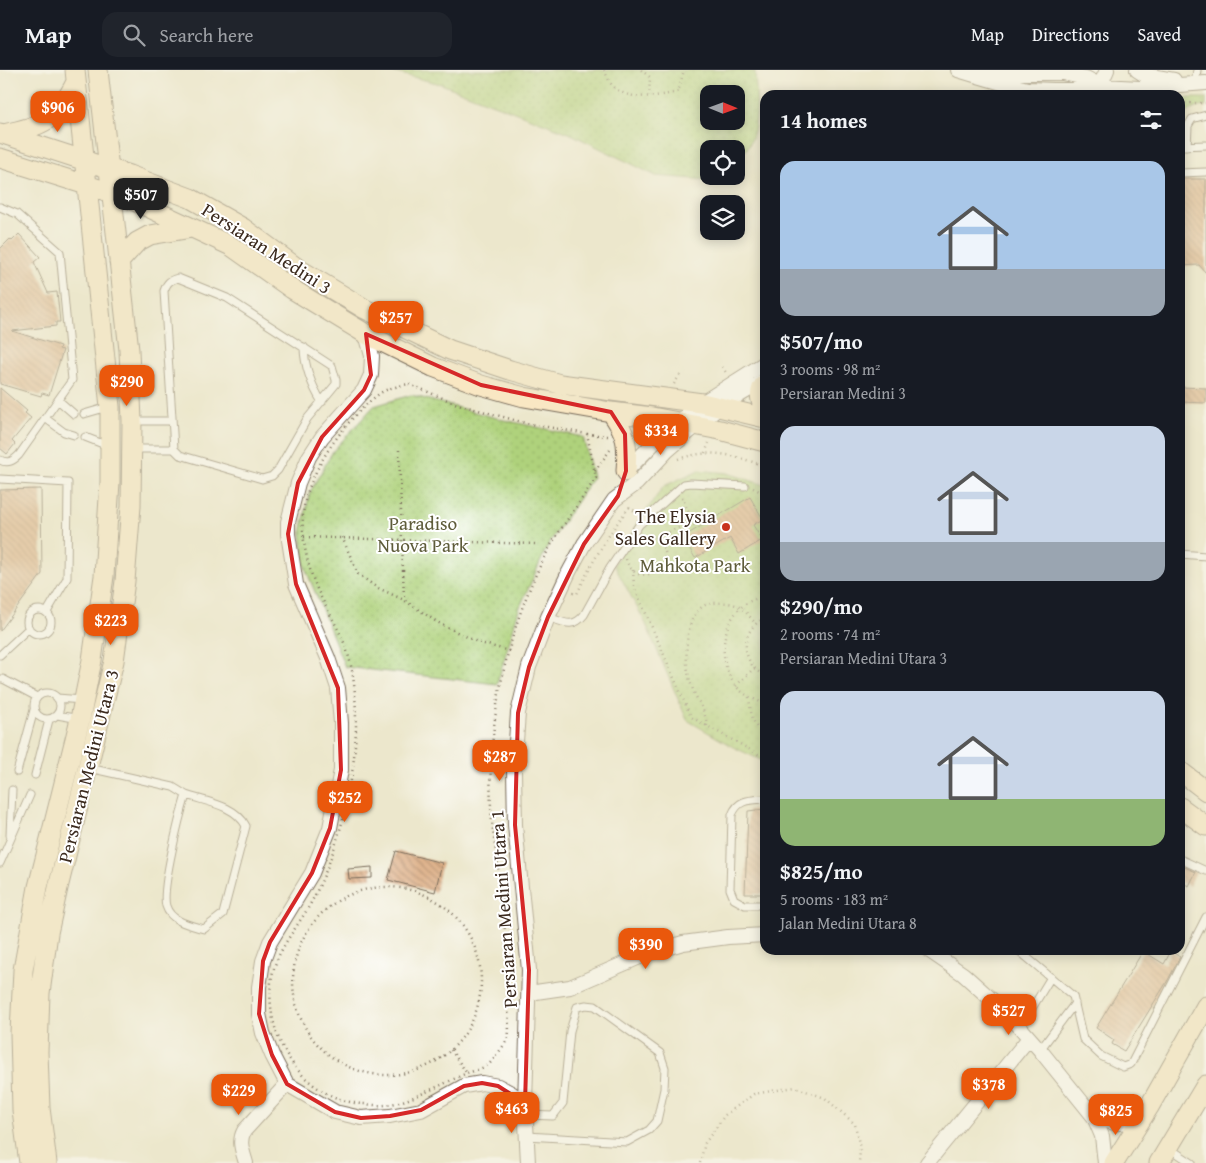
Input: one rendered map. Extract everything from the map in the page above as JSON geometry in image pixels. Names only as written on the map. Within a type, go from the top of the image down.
[{"type":"street","name":"Persiaran Medini Utara 3","points":[[47,1163],[40,1108],[38,1052],[40,993],[48,933],[58,888],[114,661],[125,581],[132,506],[133,449],[129,350],[98,70]]},
{"type":"street","points":[[958,70],[1025,90]]},
{"type":"street","points":[[1098,90],[1107,70]]},
{"type":"street","points":[[1137,70],[1145,75],[1199,79]]},
{"type":"street","points":[[978,76],[1005,73],[1062,73],[1096,90]]},
{"type":"street","name":"Persiaran Medini Utara 3","points":[[29,1163],[22,1110],[20,1033],[23,970],[38,887],[80,719],[92,660],[104,576],[111,447],[110,407],[76,76]]},
{"type":"street","points":[[1,134],[26,129],[50,118],[60,109],[76,76]]},
{"type":"street","points":[[1142,90],[1199,79]]},
{"type":"street","points":[[1043,90],[1083,83]]},
{"type":"street","name":"Persiaran Medini 3","points":[[1,134],[108,168],[190,198],[242,228],[297,268],[365,309],[450,350],[560,384],[702,403],[760,417]]},
{"type":"street","name":"Persiaran Medini 3","points":[[0,158],[128,198],[232,246],[292,289],[366,334],[433,366],[481,385],[524,397],[652,417],[760,441]]},
{"type":"street","points":[[119,262],[137,242],[150,235],[192,228]]},
{"type":"street","points":[[366,334],[372,356],[371,375],[364,390],[322,437],[309,457],[298,483],[288,522],[288,534],[296,584],[328,658],[338,688],[341,732],[340,770],[330,828],[312,872],[270,942],[263,961],[259,987],[259,1014],[263,1034],[287,1084],[335,1112],[361,1118],[390,1116],[421,1110],[464,1086],[469,1079],[498,1086],[511,1092],[525,1109]]},
{"type":"street","name":"Persiaran Medini Utara 1","points":[[616,498],[637,483],[667,451],[702,403],[760,366]]},
{"type":"street","name":"Persiaran Medini Utara 1","points":[[528,1163],[525,1109],[529,970],[516,825],[514,771],[518,714],[529,667],[548,618],[584,544],[616,498],[626,471],[657,440],[760,383]]},
{"type":"street","points":[[611,412],[625,434],[628,447],[626,471]]},
{"type":"street","points":[[92,660],[114,661]]},
{"type":"street","points":[[80,719],[102,713]]},
{"type":"street","points":[[1185,775],[1206,791]]},
{"type":"street","points":[[1185,811],[1206,826]]},
{"type":"street","points":[[529,993],[570,987],[649,953],[683,943],[760,935]]},
{"type":"street","points":[[935,955],[963,974],[1025,1033],[1040,1050],[1094,1117],[1102,1136],[1105,1163]]},
{"type":"street","points":[[1114,1163],[1149,1107],[1206,1006]]},
{"type":"street","points":[[926,1163],[1025,1033]]},
{"type":"street","points":[[246,1163],[241,1144],[241,1137],[244,1131],[287,1084]]},
{"type":"street","points":[[1163,1155],[1206,1085]]},
{"type":"street","points":[[1094,1117],[1114,1124],[1127,1122],[1149,1107]]},
{"type":"lane","points":[[1185,138],[1192,119],[1206,115]]},
{"type":"lane","points":[[1185,146],[1206,145]]},
{"type":"lane","points":[[1185,173],[1206,172]]},
{"type":"lane","points":[[0,206],[17,214],[60,252],[72,380],[19,455],[13,461],[4,462],[0,460]]},
{"type":"lane","points":[[178,278],[227,298],[304,347],[329,363],[334,373],[336,384],[307,420],[278,470],[272,476],[262,479],[180,455],[174,449],[164,290],[166,284],[171,280],[178,278]]},
{"type":"lane","points":[[304,347],[304,359],[322,402]]},
{"type":"lane","points":[[58,400],[74,414]]},
{"type":"lane","points":[[84,414],[110,407]]},
{"type":"lane","points":[[45,418],[64,432],[74,435]]},
{"type":"lane","points":[[132,421],[172,421]]},
{"type":"lane","points":[[85,437],[111,447]]},
{"type":"lane","points":[[133,449],[174,449]]},
{"type":"lane","points":[[0,479],[68,483],[67,578],[46,612]]},
{"type":"lane","points":[[548,618],[571,624],[578,622],[584,615],[610,568],[634,533],[646,519],[684,484],[744,486]]},
{"type":"lane","points":[[1185,554],[1206,556]]},
{"type":"lane","points":[[39,610],[46,612],[51,619],[48,630],[42,634],[32,631],[29,628],[28,620],[32,613],[39,610]]},
{"type":"lane","points":[[0,655],[29,628]]},
{"type":"lane","points":[[0,679],[37,697]]},
{"type":"lane","points":[[17,772],[34,710],[34,701],[37,697],[50,693],[57,698],[84,700]]},
{"type":"lane","points":[[35,775],[49,720],[57,715],[60,707],[57,698]]},
{"type":"lane","points":[[34,710],[40,718],[49,720]]},
{"type":"lane","points":[[57,715],[80,719]]},
{"type":"lane","points":[[88,768],[174,787],[186,795],[233,810],[241,817],[246,826],[223,914],[204,929],[179,922],[166,906],[165,890],[186,795]]},
{"type":"lane","points":[[10,840],[12,790]]},
{"type":"lane","points":[[0,864],[30,795]]},
{"type":"lane","points":[[760,799],[745,800],[740,803],[732,815],[730,889],[734,899],[745,905],[760,905]]},
{"type":"lane","points":[[1185,861],[1206,871]]},
{"type":"lane","points":[[1024,955],[1073,996],[1083,1039],[1101,1056],[1123,1067],[1131,1064],[1206,917]]},
{"type":"lane","points":[[1025,1033],[1051,977]]},
{"type":"lane","points":[[1040,1050],[1075,1003]]},
{"type":"lane","points":[[525,1109],[553,1116],[563,1103],[570,1031],[577,1007],[594,1006],[660,1053],[665,1068],[664,1089],[657,1122],[649,1130],[627,1142],[527,1136]]},
{"type":"lane","points":[[1163,1155],[1192,1163]]},
{"type":"path","points":[[604,70],[612,86],[626,95],[649,96],[678,92],[684,70]]},
{"type":"path","points":[[641,70],[650,77],[649,96]]},
{"type":"path","points":[[1185,103],[1206,103]]},
{"type":"path","points":[[587,434],[596,478],[551,545],[521,610],[500,685],[495,717],[491,818],[500,876],[506,935],[508,1038],[489,1064],[469,1079],[386,1105],[354,1103],[334,1098],[320,1090],[303,1076],[286,1052],[274,1026],[271,981],[287,938],[309,907],[322,880],[335,845],[346,808],[352,772],[356,727],[354,688],[348,653],[316,586],[304,537],[304,502],[313,476],[330,447],[354,418],[382,391],[409,384],[457,404],[525,423],[612,437]]},
{"type":"path","points":[[595,471],[611,449]]},
{"type":"path","points":[[399,450],[404,600]]},
{"type":"path","points":[[679,489],[696,529]]},
{"type":"path","points":[[616,498],[646,519]]},
{"type":"path","points":[[654,539],[692,522]]},
{"type":"path","points":[[623,548],[628,566],[633,570],[645,575],[653,575],[661,568],[666,559],[662,544],[654,539],[634,533]]},
{"type":"path","points":[[288,534],[304,537],[537,544]]},
{"type":"path","points":[[342,537],[358,574],[376,587],[404,600],[437,622],[477,642],[509,651]]},
{"type":"path","points":[[633,570],[634,586],[690,717],[760,755]]},
{"type":"path","points":[[760,598],[742,607],[730,620],[724,637],[723,654],[727,671],[736,686],[749,697],[760,702]]},
{"type":"path","points":[[707,726],[704,710],[692,687],[687,669],[689,630],[700,608],[709,604],[728,603],[742,607],[756,624]]},
{"type":"path","points":[[760,621],[750,631],[745,645],[748,660],[760,672]]},
{"type":"path","points":[[736,686],[754,668]]},
{"type":"path","points":[[749,697],[751,715],[760,731]]},
{"type":"path","points":[[383,887],[416,891],[440,903],[460,921],[468,932],[478,956],[481,983],[480,997],[472,1022],[465,1034],[451,1050],[436,1062],[424,1068],[411,1072],[385,1075],[365,1072],[346,1066],[324,1051],[314,1041],[301,1018],[294,992],[295,965],[303,939],[318,917],[350,894],[363,889],[383,887]]},
{"type":"path","points":[[451,1050],[469,1079]]},
{"type":"path","points":[[700,1163],[705,1143],[725,1115],[754,1094],[795,1087],[825,1098],[855,1124],[860,1149],[859,1163]]},
{"type":"highlighted area","points":[[366,334],[481,385],[611,412],[625,434],[626,471],[618,496],[584,544],[548,617],[529,667],[518,713],[515,825],[529,970],[525,1103],[498,1086],[482,1083],[464,1086],[421,1110],[390,1116],[361,1118],[335,1112],[287,1084],[272,1055],[259,1014],[263,961],[270,942],[312,873],[330,828],[341,770],[338,688],[296,584],[288,534],[298,483],[322,437],[364,390],[371,375]]},
{"type":"green space","points":[[347,70],[755,70],[756,119],[754,131],[745,152],[745,140],[700,140],[700,179],[656,176],[569,133],[441,84],[392,72]]},
{"type":"green space","points":[[1185,98],[1206,98],[1206,106],[1190,111],[1185,115]]},
{"type":"green space","name":"Paradiso Nuova Park","points":[[411,395],[504,420],[583,437],[593,477],[548,545],[519,609],[497,684],[345,667],[305,567],[301,533],[310,492],[333,451],[374,406]]},
{"type":"green space","name":"Mahkota Park","points":[[699,470],[727,473],[760,483],[760,760],[733,747],[687,720],[645,622],[614,565],[637,523],[664,486]]},
{"type":"building","points":[[1185,179],[1206,179],[1206,273],[1199,265],[1185,266]]},
{"type":"building","points":[[19,234],[40,257],[34,262],[48,293],[57,292],[60,322],[56,322],[56,326],[12,331],[60,346],[59,349],[63,350],[49,395],[42,393],[41,396],[0,384],[0,249],[10,239],[12,241]]},
{"type":"building","points":[[1185,387],[1206,388],[1206,403],[1185,402]]},
{"type":"building","points":[[0,388],[27,411],[25,413],[31,418],[12,441],[15,444],[7,454],[0,448]]},
{"type":"building","points":[[41,489],[42,574],[0,631],[0,490]]},
{"type":"building","name":"The Elysia Sales Gallery","points":[[750,497],[760,514],[760,521],[753,525],[760,537],[760,541],[739,554],[730,538],[695,558],[683,537]]},
{"type":"building","points":[[760,810],[760,894],[745,894],[748,811]]},
{"type":"building","points":[[396,851],[442,863],[435,892],[388,880]]},
{"type":"building","points":[[372,867],[372,878],[349,879],[348,869]]},
{"type":"building","points":[[1185,867],[1196,872],[1189,886],[1185,884]]},
{"type":"building","points":[[1141,955],[1149,955],[1164,964],[1169,955],[1180,957],[1124,1051],[1112,1044],[1114,1040],[1096,1028]]},
{"type":"place","name":"The Elysia Sales Gallery","points":[[726,527]]}]
